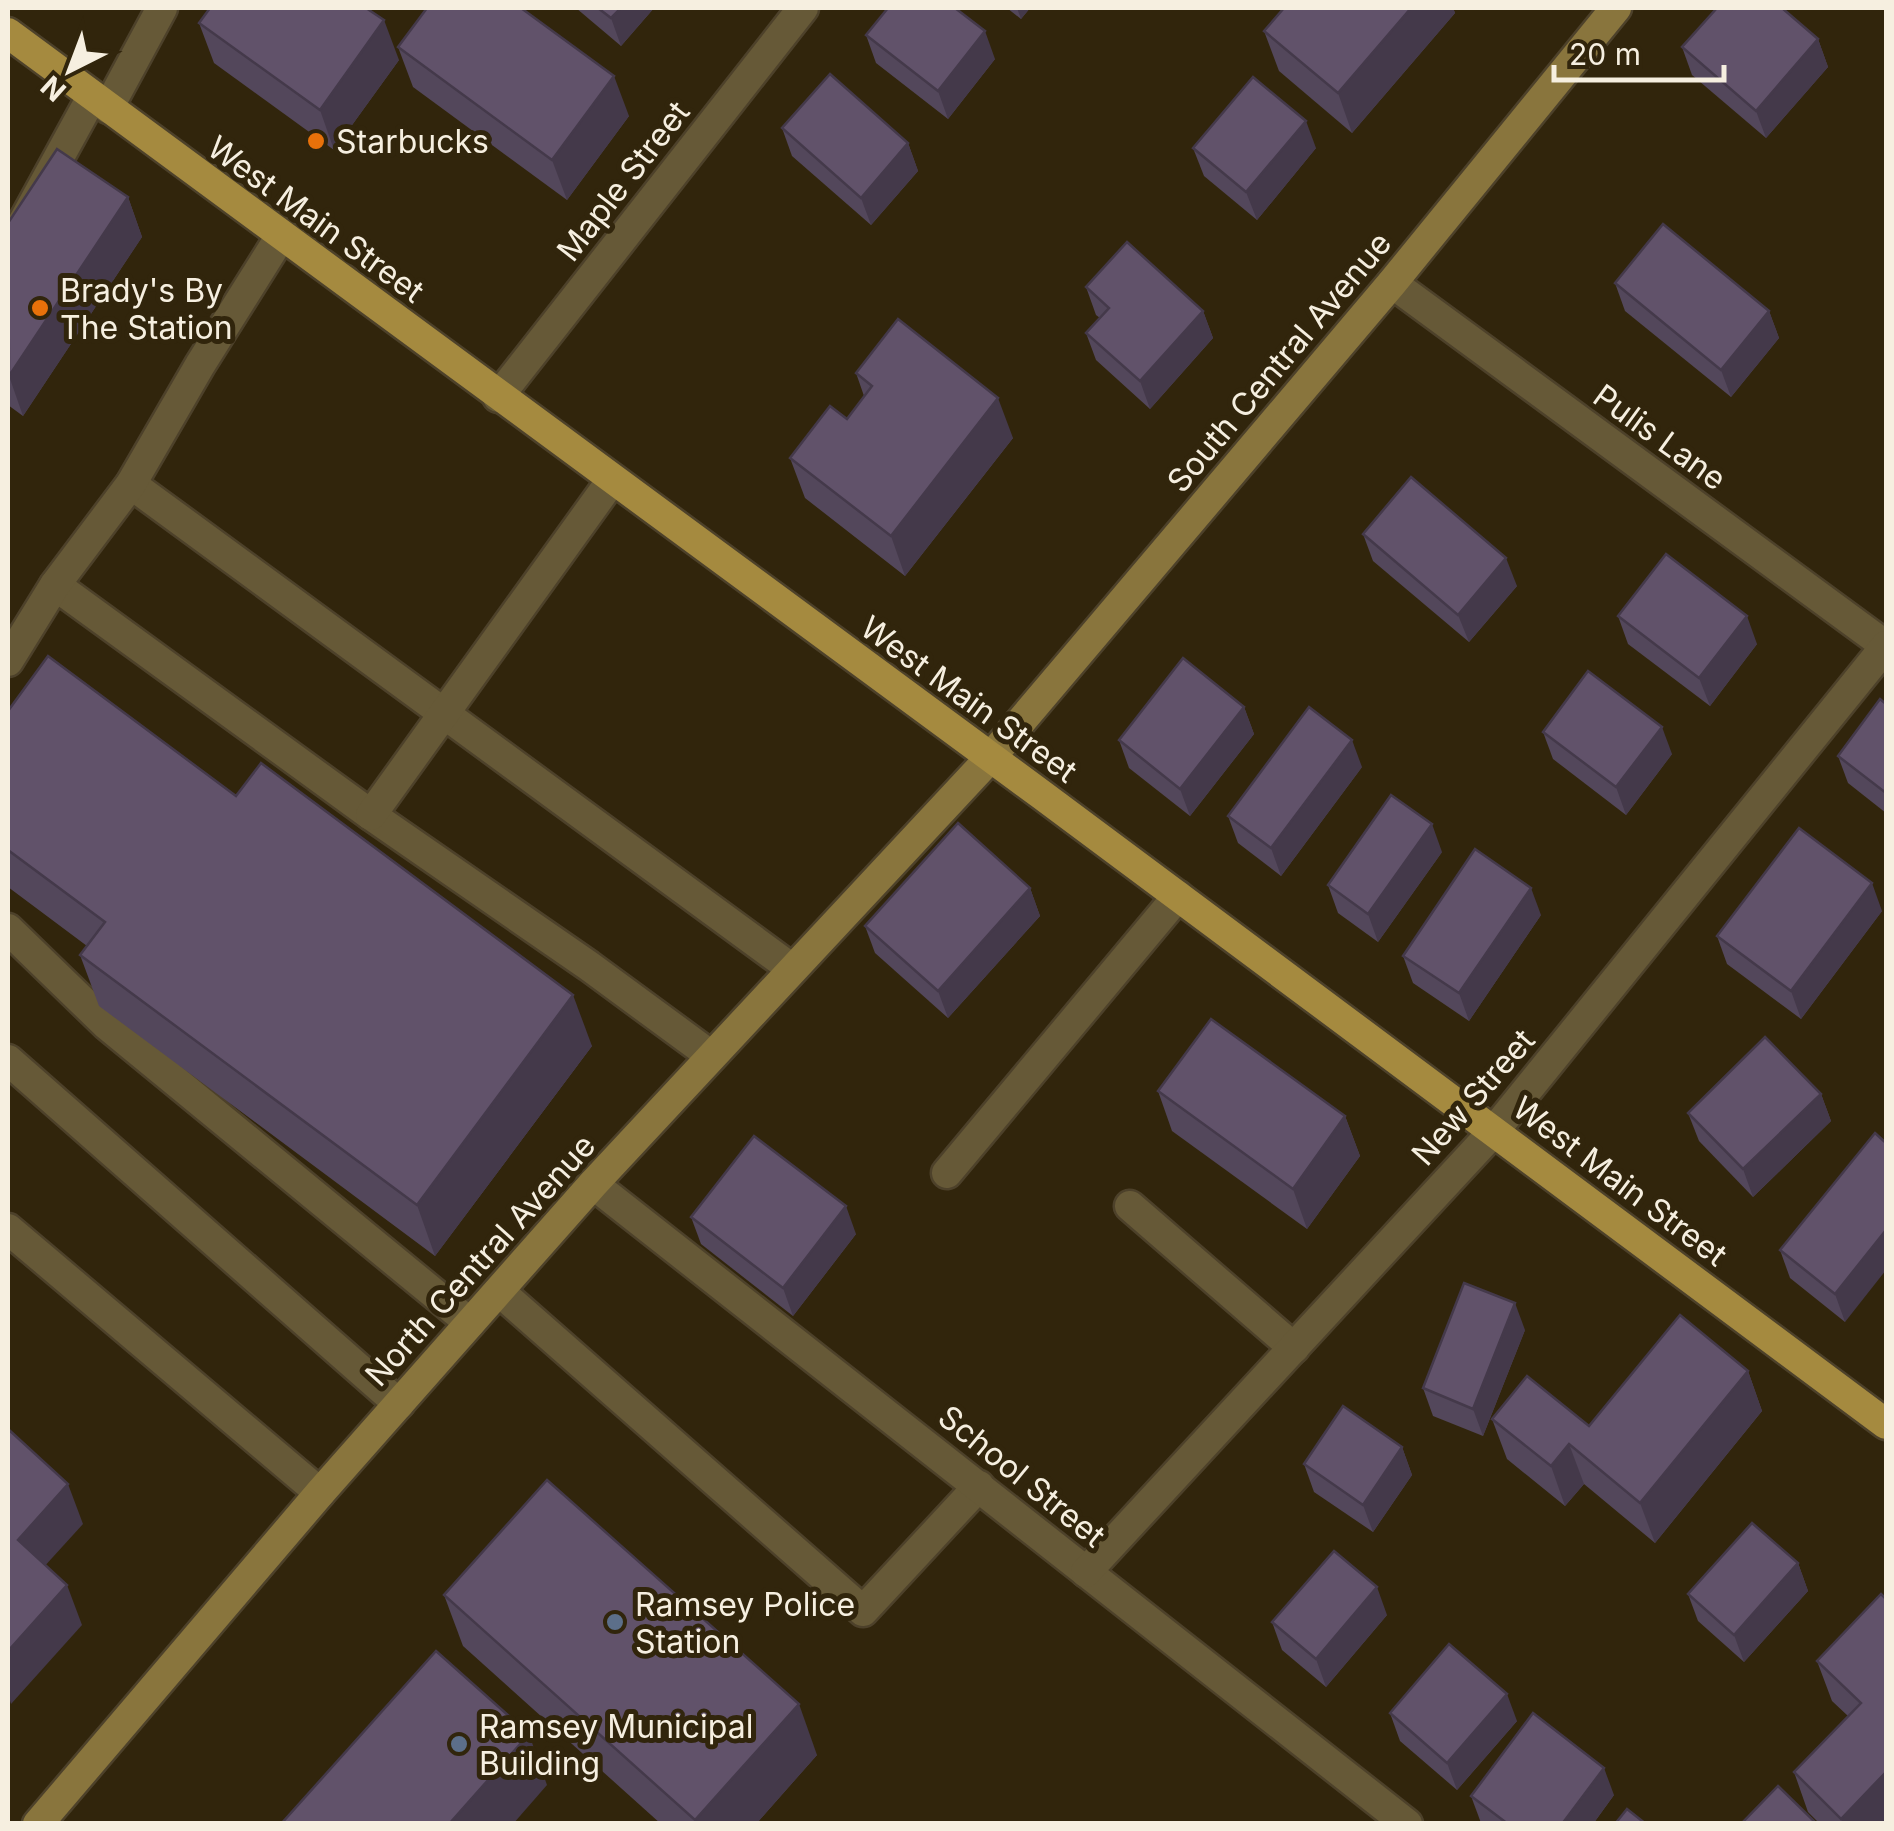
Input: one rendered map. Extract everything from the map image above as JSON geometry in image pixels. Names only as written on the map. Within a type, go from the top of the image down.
[{"type":"main road","name":"South Central Avenue","points":[[990,758],[1392,283],[1616,8]]},
{"type":"main road","name":"West Main Street","points":[[8,33],[1886,1424]]},
{"type":"main road","name":"North Central Avenue","points":[[38,1824],[320,1493],[594,1184],[990,758]]},
{"type":"street","points":[[8,250],[162,8]]},
{"type":"street","name":"Maple Street","points":[[498,397],[803,8]]},
{"type":"street","points":[[8,661],[55,585],[131,484],[281,236]]},
{"type":"street","name":"Pulis Lane","points":[[1392,283],[1886,646]]},
{"type":"street","points":[[370,816],[612,480]]},
{"type":"street","points":[[131,484],[791,968]]},
{"type":"street","points":[[55,585],[370,816],[589,966],[710,1056]]},
{"type":"street","name":"New Street","points":[[1086,1572],[1494,1131],[1886,646]]},
{"type":"street","points":[[948,1174],[1178,896]]},
{"type":"street","points":[[8,929],[108,1025],[470,1324]]},
{"type":"street","points":[[8,1060],[399,1404]]},
{"type":"street","name":"School Street","points":[[594,1184],[1407,1824]]},
{"type":"street","points":[[1130,1206],[1294,1348]]},
{"type":"street","points":[[8,1229],[320,1493]]},
{"type":"street","points":[[499,1291],[863,1611],[979,1486]]},
{"type":"building","points":[[210,8],[366,8],[384,20],[320,110],[199,23]]},
{"type":"building","points":[[427,8],[521,8],[614,76],[552,160],[398,47]]},
{"type":"building","points":[[598,8],[621,8],[611,18]]},
{"type":"building","points":[[888,8],[955,8],[985,31],[938,91],[866,35]]},
{"type":"building","points":[[1284,8],[1411,8],[1338,93],[1264,31]]},
{"type":"building","points":[[1717,8],[1782,8],[1818,39],[1756,111],[1682,47]]},
{"type":"building","points":[[830,74],[908,143],[861,198],[782,128]]},
{"type":"building","points":[[1253,77],[1306,121],[1246,192],[1193,148]]},
{"type":"building","points":[[57,149],[128,197],[9,376],[8,223]]},
{"type":"building","points":[[1663,224],[1769,311],[1721,370],[1615,283]]},
{"type":"building","points":[[1127,242],[1203,311],[1140,381],[1086,333],[1109,308],[1086,287]]},
{"type":"building","points":[[898,319],[998,398],[891,536],[790,458],[830,406],[847,419],[872,386],[856,373]]},
{"type":"building","points":[[1411,477],[1506,558],[1458,615],[1363,534]]},
{"type":"building","points":[[1666,554],[1747,616],[1699,678],[1618,616]]},
{"type":"building","points":[[48,656],[236,796],[261,763],[573,995],[417,1205],[80,955],[105,922],[8,850],[8,711]]},
{"type":"building","points":[[1183,658],[1244,707],[1180,789],[1119,740]]},
{"type":"building","points":[[1588,671],[1662,727],[1616,787],[1543,732]]},
{"type":"building","points":[[1880,699],[1886,704],[1886,793],[1838,756]]},
{"type":"building","points":[[1309,707],[1352,740],[1271,848],[1228,816]]},
{"type":"building","points":[[1391,795],[1432,824],[1368,914],[1328,885]]},
{"type":"building","points":[[958,823],[1030,888],[938,991],[865,926]]},
{"type":"building","points":[[1799,828],[1872,883],[1791,991],[1717,936]]},
{"type":"building","points":[[1475,849],[1531,888],[1459,993],[1403,956]]},
{"type":"building","points":[[1211,1019],[1345,1116],[1293,1189],[1158,1091]]},
{"type":"building","points":[[1765,1037],[1821,1094],[1743,1169],[1688,1113]]},
{"type":"building","points":[[1875,1133],[1886,1143],[1886,1230],[1835,1294],[1780,1250]]},
{"type":"building","points":[[754,1136],[846,1206],[783,1288],[691,1217]]},
{"type":"building","points":[[1464,1283],[1515,1303],[1473,1409],[1423,1388]]},
{"type":"building","points":[[1680,1315],[1748,1371],[1640,1503],[1569,1444],[1551,1466],[1492,1419],[1527,1376],[1589,1426]]},
{"type":"building","points":[[1343,1406],[1402,1447],[1363,1505],[1304,1464]]},
{"type":"building","points":[[8,1429],[68,1484],[18,1540],[67,1585],[8,1651]]},
{"type":"building","points":[[547,1480],[799,1704],[695,1820],[444,1595]]},
{"type":"building","points":[[1752,1523],[1798,1563],[1734,1635],[1688,1594]]},
{"type":"building","points":[[1334,1551],[1377,1587],[1316,1659],[1272,1622]]},
{"type":"building","points":[[1881,1594],[1886,1599],[1886,1772],[1841,1819],[1794,1772],[1861,1703],[1817,1661]]},
{"type":"building","points":[[1449,1644],[1507,1694],[1447,1763],[1390,1713]]},
{"type":"building","points":[[436,1651],[529,1734],[449,1824],[281,1824]]},
{"type":"building","points":[[1533,1713],[1604,1768],[1562,1824],[1508,1824],[1471,1796]]},
{"type":"building","points":[[1778,1786],[1817,1824],[1741,1824]]},
{"type":"building","points":[[1627,1809],[1646,1824],[1615,1824]]},
{"type":"place","name":"Starbucks","points":[[316,141]]},
{"type":"place","name":"Brady's By The Station","points":[[40,308]]},
{"type":"place","name":"Ramsey Police Station","points":[[615,1622]]},
{"type":"place","name":"Ramsey Municipal Building","points":[[459,1744]]}]
